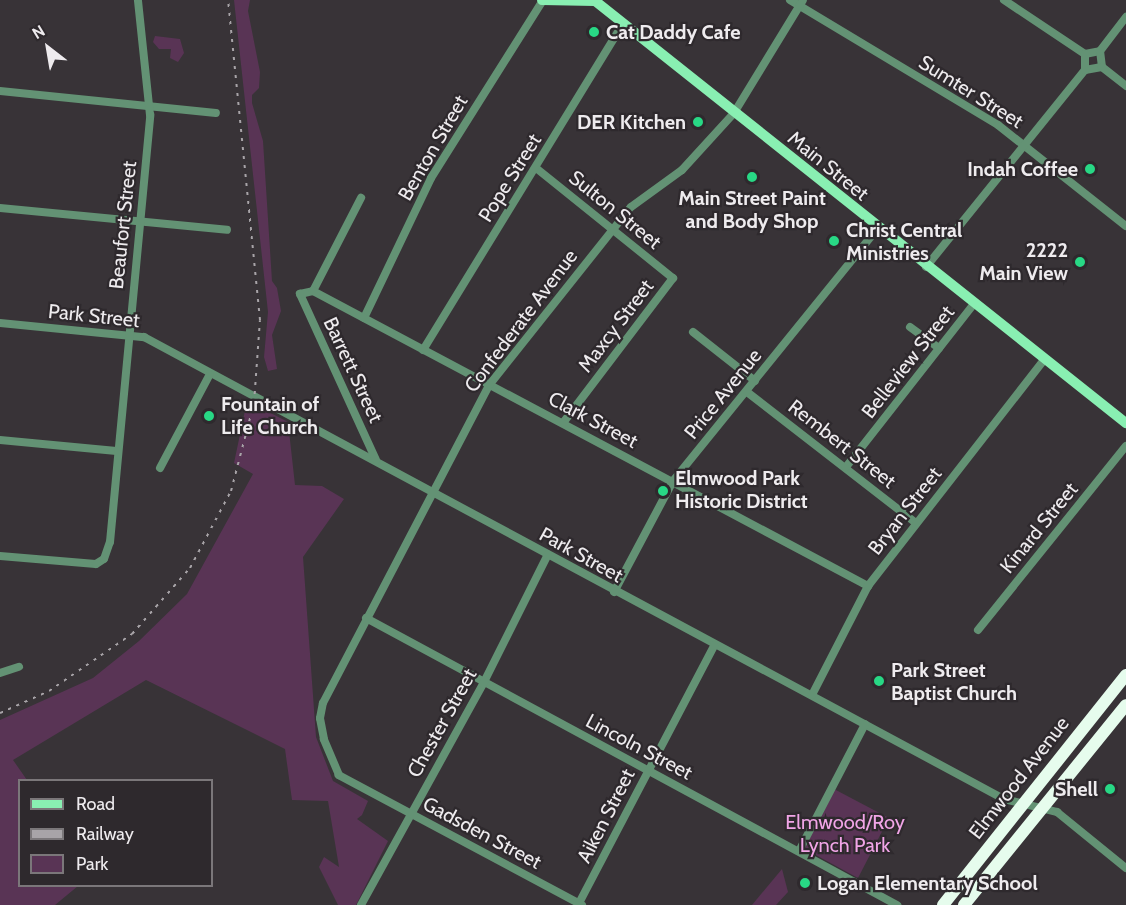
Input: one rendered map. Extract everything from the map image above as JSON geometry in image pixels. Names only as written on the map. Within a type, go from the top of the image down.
[{"type":"highway","name":"Elmwood Avenue","points":[[943,905],[1126,675]]},
{"type":"highway","name":"Elmwood Avenue","points":[[964,905],[1126,705]]},
{"type":"main road","points":[[542,0],[596,0]]},
{"type":"main road","name":"Main Street","points":[[596,0],[877,230],[1126,423]]},
{"type":"street","name":"Beaufort Street","points":[[0,556],[96,564],[104,559],[110,542],[116,451],[141,223],[150,106],[138,0]]},
{"type":"street","name":"Benton Street","points":[[364,318],[431,178],[542,0]]},
{"type":"street","name":"Sumter Street","points":[[789,0],[802,3],[998,125],[1126,226]]},
{"type":"street","points":[[1004,0],[1085,54],[1100,51],[1126,17]]},
{"type":"street","name":"Confederate Avenue","points":[[323,703],[490,384],[610,230],[637,202],[682,170],[734,113],[802,3]]},
{"type":"street","name":"Pope Street","points":[[423,350],[623,23]]},
{"type":"street","points":[[1100,51],[1102,67],[1126,86]]},
{"type":"street","points":[[926,267],[1085,70],[1085,54]]},
{"type":"street","points":[[1085,70],[1102,67]]},
{"type":"street","points":[[0,91],[216,113]]},
{"type":"street","name":"Sulton Street","points":[[536,168],[610,230],[673,278]]},
{"type":"street","points":[[313,291],[361,198]]},
{"type":"street","points":[[0,208],[227,230]]},
{"type":"street","name":"Price Avenue","points":[[614,592],[673,481],[877,230]]},
{"type":"street","name":"Maxcy Street","points":[[563,423],[673,278]]},
{"type":"street","name":"Clark Street","points":[[313,291],[868,586]]},
{"type":"street","name":"Barrett Street","points":[[313,291],[300,294],[376,460]]},
{"type":"street","name":"Belleview Street","points":[[846,467],[973,305]]},
{"type":"street","name":"Park Street","points":[[0,323],[129,333],[144,337],[376,460],[714,646],[812,695],[1004,799],[1057,812],[1126,868]]},
{"type":"street","points":[[910,327],[939,348]]},
{"type":"street","points":[[693,332],[755,381]]},
{"type":"street","name":"Bryan Street","points":[[812,695],[868,586],[1044,360]]},
{"type":"street","points":[[160,468],[210,374]]},
{"type":"street","name":"Rembert Street","points":[[747,392],[916,523]]},
{"type":"street","points":[[0,440],[116,451]]},
{"type":"street","name":"Kinard Street","points":[[978,630],[1126,446]]},
{"type":"street","name":"Chester Street","points":[[361,905],[483,684],[548,554]]},
{"type":"street","name":"Lincoln Street","points":[[366,618],[483,684],[897,905]]},
{"type":"street","name":"Aiken Street","points":[[579,904],[714,646]]},
{"type":"street","points":[[0,673],[19,667]]},
{"type":"street","name":"Gadsden Street","points":[[323,703],[320,718],[324,739],[339,776],[579,904]]},
{"type":"street","points":[[799,851],[865,724]]},
{"type":"green space","points":[[234,0],[250,0],[248,11],[260,72],[259,88],[252,95],[252,103],[263,141],[272,281],[277,288],[281,311],[272,335],[277,369],[268,371],[264,357],[268,312]]},
{"type":"green space","points":[[155,36],[180,39],[184,53],[178,62],[170,58],[171,49],[159,49],[153,42]]},
{"type":"green space","points":[[247,401],[288,422],[295,485],[322,486],[344,499],[303,557],[316,737],[333,781],[368,801],[362,815],[357,819],[388,841],[356,905],[338,905],[319,867],[324,857],[339,867],[328,801],[292,800],[285,749],[146,680],[13,760],[26,779],[18,779],[18,887],[77,887],[55,905],[0,905],[0,720],[93,678],[139,641],[187,594],[253,474],[234,463]]},
{"type":"green space","name":"Elmwood/Roy Lynch Park","points":[[834,789],[889,818],[858,878],[803,848]]},
{"type":"green space","points":[[782,869],[788,892],[776,905],[752,905]]},
{"type":"railway","points":[[0,713],[49,691],[132,634],[190,568],[231,491],[254,403],[260,320],[228,0]]},
{"type":"place","name":"Cat Daddy Cafe","points":[[594,32]]},
{"type":"place","name":"DER Kitchen","points":[[698,122]]},
{"type":"place","name":"Indah Coffee","points":[[1090,169]]},
{"type":"place","name":"Main Street Paint and Body Shop","points":[[752,177]]},
{"type":"place","name":"Christ Central Ministries","points":[[834,241]]},
{"type":"place","name":"2222 Main View","points":[[1080,262]]},
{"type":"place","name":"Fountain of Life Church","points":[[209,416]]},
{"type":"place","name":"Elmwood Park Historic District","points":[[663,491]]},
{"type":"place","name":"Park Street Baptist Church","points":[[879,681]]},
{"type":"place","name":"Shell","points":[[1110,789]]},
{"type":"place","name":"Logan Elementary School","points":[[805,883]]}]
